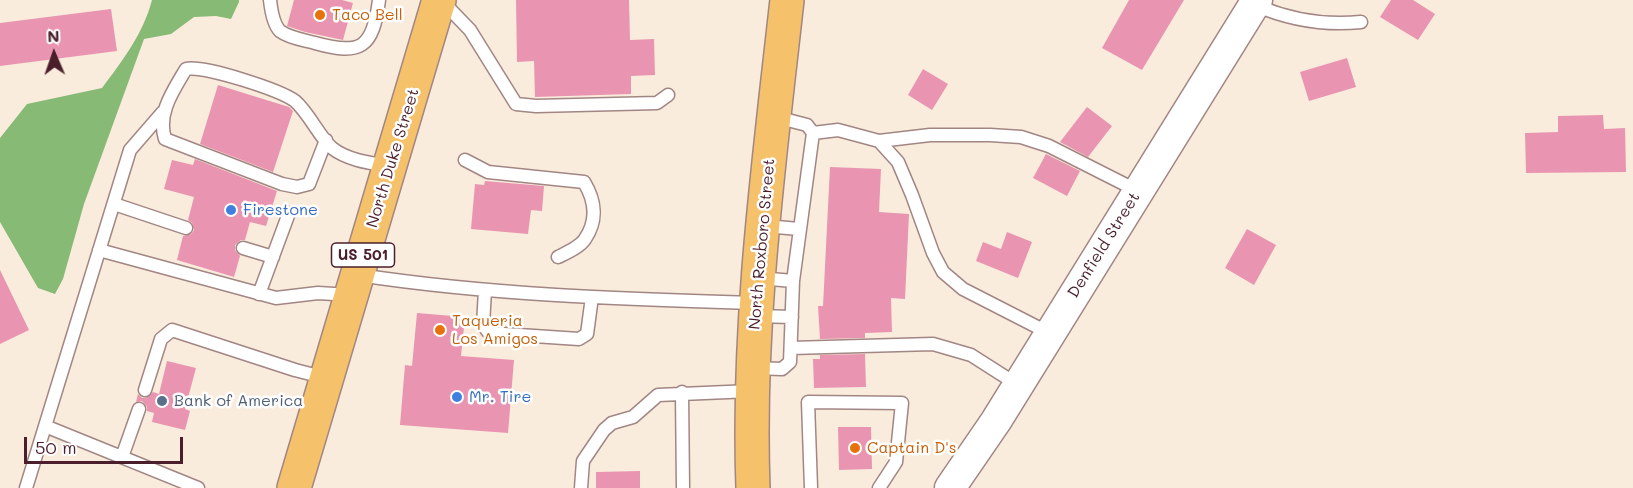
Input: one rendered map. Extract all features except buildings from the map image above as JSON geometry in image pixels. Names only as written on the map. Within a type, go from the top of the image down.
[{"type":"main road","name":"North Duke Street","points":[[294,488],[440,0]]},
{"type":"main road","name":"North Roxboro Street","points":[[753,488],[756,299],[787,0]]},
{"type":"street","name":"Denfield Street","points":[[950,488],[1018,385],[1255,2]]},
{"type":"lane","points":[[270,0],[273,18],[279,30],[291,36],[340,50],[355,48],[367,40],[376,24],[379,0]]},
{"type":"lane","points":[[440,0],[470,30],[516,104],[536,106],[657,103],[668,95]]},
{"type":"lane","points":[[1255,2],[1278,15],[1303,22],[1338,24],[1361,22]]},
{"type":"lane","points":[[26,488],[130,150],[163,111],[186,69],[195,67],[237,78],[294,101],[332,148],[358,160],[390,166]]},
{"type":"lane","points":[[163,111],[161,127],[165,139],[282,184],[297,187],[309,184],[326,140]]},
{"type":"lane","points":[[581,488],[584,461],[604,430],[612,423],[633,417],[658,395],[753,379],[782,369],[790,362],[793,281],[813,133],[807,125],[774,117]]},
{"type":"lane","points":[[813,133],[838,130],[879,141],[930,135],[1021,137],[1050,146],[1138,191]]},
{"type":"lane","points":[[879,141],[898,162],[933,253],[943,272],[963,289],[1049,333]]},
{"type":"lane","points":[[465,160],[488,172],[584,182],[593,196],[594,218],[585,241],[558,257]]},
{"type":"lane","points":[[114,204],[186,228]]},
{"type":"lane","points":[[259,294],[289,213]]},
{"type":"lane","points":[[762,226],[799,229]]},
{"type":"lane","points":[[243,248],[273,257]]},
{"type":"lane","points":[[99,250],[276,298],[318,294],[355,285],[439,287],[592,297],[756,299],[792,317]]},
{"type":"lane","points":[[756,299],[793,281]]},
{"type":"lane","points":[[485,290],[483,325],[489,333],[579,339],[587,334],[592,297]]},
{"type":"lane","points":[[145,390],[161,339],[172,330],[295,370],[327,378]]},
{"type":"lane","points":[[790,348],[933,344],[971,355],[1018,385]]},
{"type":"lane","points":[[682,392],[683,488]]},
{"type":"lane","points":[[811,488],[808,402],[902,403],[896,462],[879,488]]},
{"type":"lane","points":[[122,457],[139,409]]},
{"type":"lane","points":[[45,426],[198,488]]},
{"type":"green space","points":[[152,0],[239,0],[239,2],[231,19],[216,16],[194,17],[171,34],[144,39],[84,204],[63,279],[55,294],[38,288],[0,222],[0,138],[27,104],[102,88],[138,35]]},
{"type":"place","name":"Taco Bell","points":[[320,15]]},
{"type":"place","name":"Firestone","points":[[231,210]]},
{"type":"place","name":"Taqueria Los Amigos","points":[[440,330]]},
{"type":"place","name":"Mr. Tire","points":[[457,397]]},
{"type":"place","name":"Bank of America","points":[[162,401]]},
{"type":"place","name":"Captain D's","points":[[855,448]]}]
